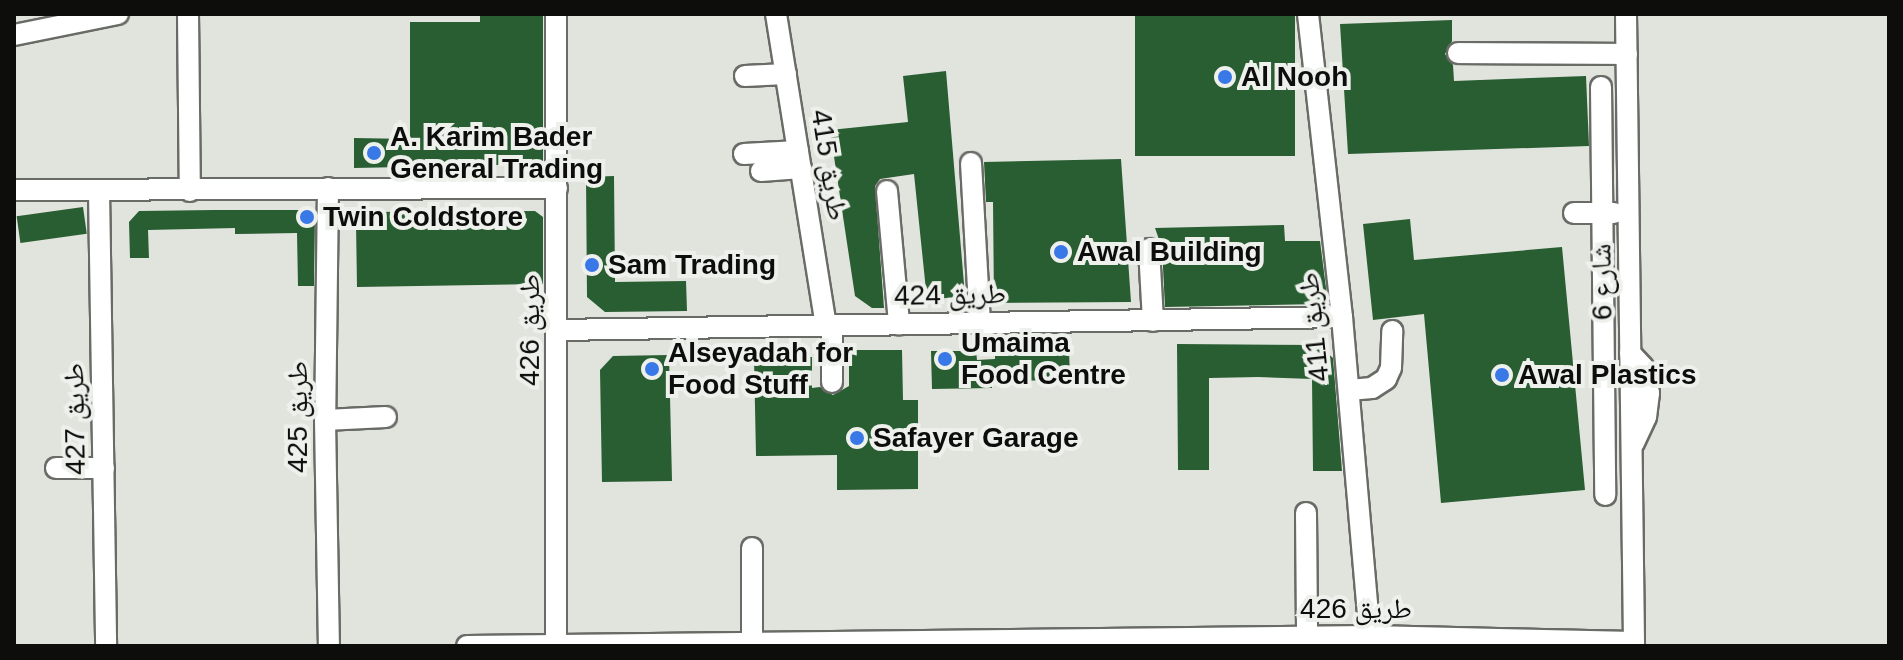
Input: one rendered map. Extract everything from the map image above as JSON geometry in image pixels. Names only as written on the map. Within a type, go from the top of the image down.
[{"type":"street","points":[[188,14],[190,191]]},
{"type":"street","name":"طريق 426","points":[[556,14],[556,646]]},
{"type":"street","name":"طريق 415","points":[[776,14],[829,325],[832,382]]},
{"type":"street","name":"طريق 411","points":[[1308,14],[1342,317],[1370,636]]},
{"type":"street","name":"شارع 6","points":[[1626,14],[1634,644]]},
{"type":"street","points":[[14,35],[111,15]]},
{"type":"street","points":[[1458,53],[1627,54]]},
{"type":"street","points":[[745,76],[786,74]]},
{"type":"street","points":[[1601,87],[1605,495]]},
{"type":"street","points":[[744,154],[800,160]]},
{"type":"street","points":[[761,171],[800,160]]},
{"type":"street","points":[[971,163],[980,323]]},
{"type":"street","name":"طريق 425","points":[[328,188],[325,420],[329,646]]},
{"type":"street","points":[[14,190],[557,188]]},
{"type":"street","name":"طريق 427","points":[[99,191],[106,646]]},
{"type":"street","points":[[887,191],[899,324]]},
{"type":"street","points":[[1574,213],[1629,215]]},
{"type":"street","points":[[1149,249],[1153,321]]},
{"type":"street","name":"طريق 424","points":[[558,330],[1342,317]]},
{"type":"street","points":[[1349,390],[1372,388],[1386,379],[1391,368],[1392,331]]},
{"type":"street","points":[[325,420],[386,417]]},
{"type":"street","points":[[56,468],[104,468]]},
{"type":"street","points":[[1306,513],[1314,639]]},
{"type":"street","points":[[747,643],[752,548]]},
{"type":"street","points":[[742,591],[747,643]]},
{"type":"street","name":"طريق 426","points":[[467,646],[1077,643],[1370,636],[1634,644]]},
{"type":"building","points":[[480,14],[543,14],[543,164],[354,168],[354,138],[410,139],[410,22],[480,22]]},
{"type":"building","name":"Al Nooh","points":[[1135,14],[1295,14],[1295,156],[1135,156]]},
{"type":"building","points":[[1452,20],[1452,41],[1445,54],[1453,65],[1454,81],[1586,76],[1589,146],[1348,154],[1340,24]]},
{"type":"building","points":[[946,71],[965,296],[927,300],[914,174],[880,179],[875,186],[884,308],[872,308],[855,296],[830,130],[908,122],[903,76]]},
{"type":"building","name":"Awal Building","points":[[1121,159],[1131,302],[994,303],[993,202],[986,202],[984,162]]},
{"type":"building","points":[[614,176],[615,282],[686,281],[687,311],[605,312],[587,297],[586,177]]},
{"type":"building","points":[[83,207],[87,234],[20,243],[17,216]]},
{"type":"building","points":[[310,210],[315,215],[314,286],[298,286],[297,233],[235,234],[235,228],[148,230],[149,258],[130,258],[129,222],[139,211]]},
{"type":"building","points":[[535,211],[543,217],[543,284],[357,287],[356,222],[364,212]]},
{"type":"building","name":"Awal Plastics","points":[[1410,219],[1414,260],[1562,247],[1585,490],[1441,503],[1424,314],[1373,320],[1363,224]]},
{"type":"building","points":[[1284,225],[1285,241],[1320,241],[1327,296],[1319,304],[1165,307],[1162,248],[1155,228]]},
{"type":"building","points":[[1177,344],[1318,345],[1333,358],[1342,471],[1313,471],[1312,379],[1258,377],[1209,378],[1209,470],[1178,470]]},
{"type":"building","points":[[1069,349],[1070,380],[992,381],[992,388],[932,389],[931,351],[976,351],[977,360],[995,359],[995,350]]},
{"type":"building","points":[[849,350],[902,350],[903,400],[918,400],[918,489],[837,490],[837,455],[756,456],[754,358],[812,357],[812,388],[820,387],[833,395],[849,386]]},
{"type":"building","points":[[669,355],[672,481],[602,482],[600,370],[613,356]]},
{"type":"place","name":"Al Nooh","points":[[1225,77]]},
{"type":"place","name":"A. Karim Bader General Trading","points":[[374,153]]},
{"type":"place","name":"Twin Coldstore","points":[[307,217]]},
{"type":"place","name":"Awal Building","points":[[1061,252]]},
{"type":"place","name":"Sam Trading","points":[[592,265]]},
{"type":"place","name":"Umaima Food Centre","points":[[945,359]]},
{"type":"place","name":"Alseyadah for Food Stuff","points":[[652,369]]},
{"type":"place","name":"Awal Plastics","points":[[1502,375]]},
{"type":"place","name":"Safayer Garage","points":[[857,438]]}]
